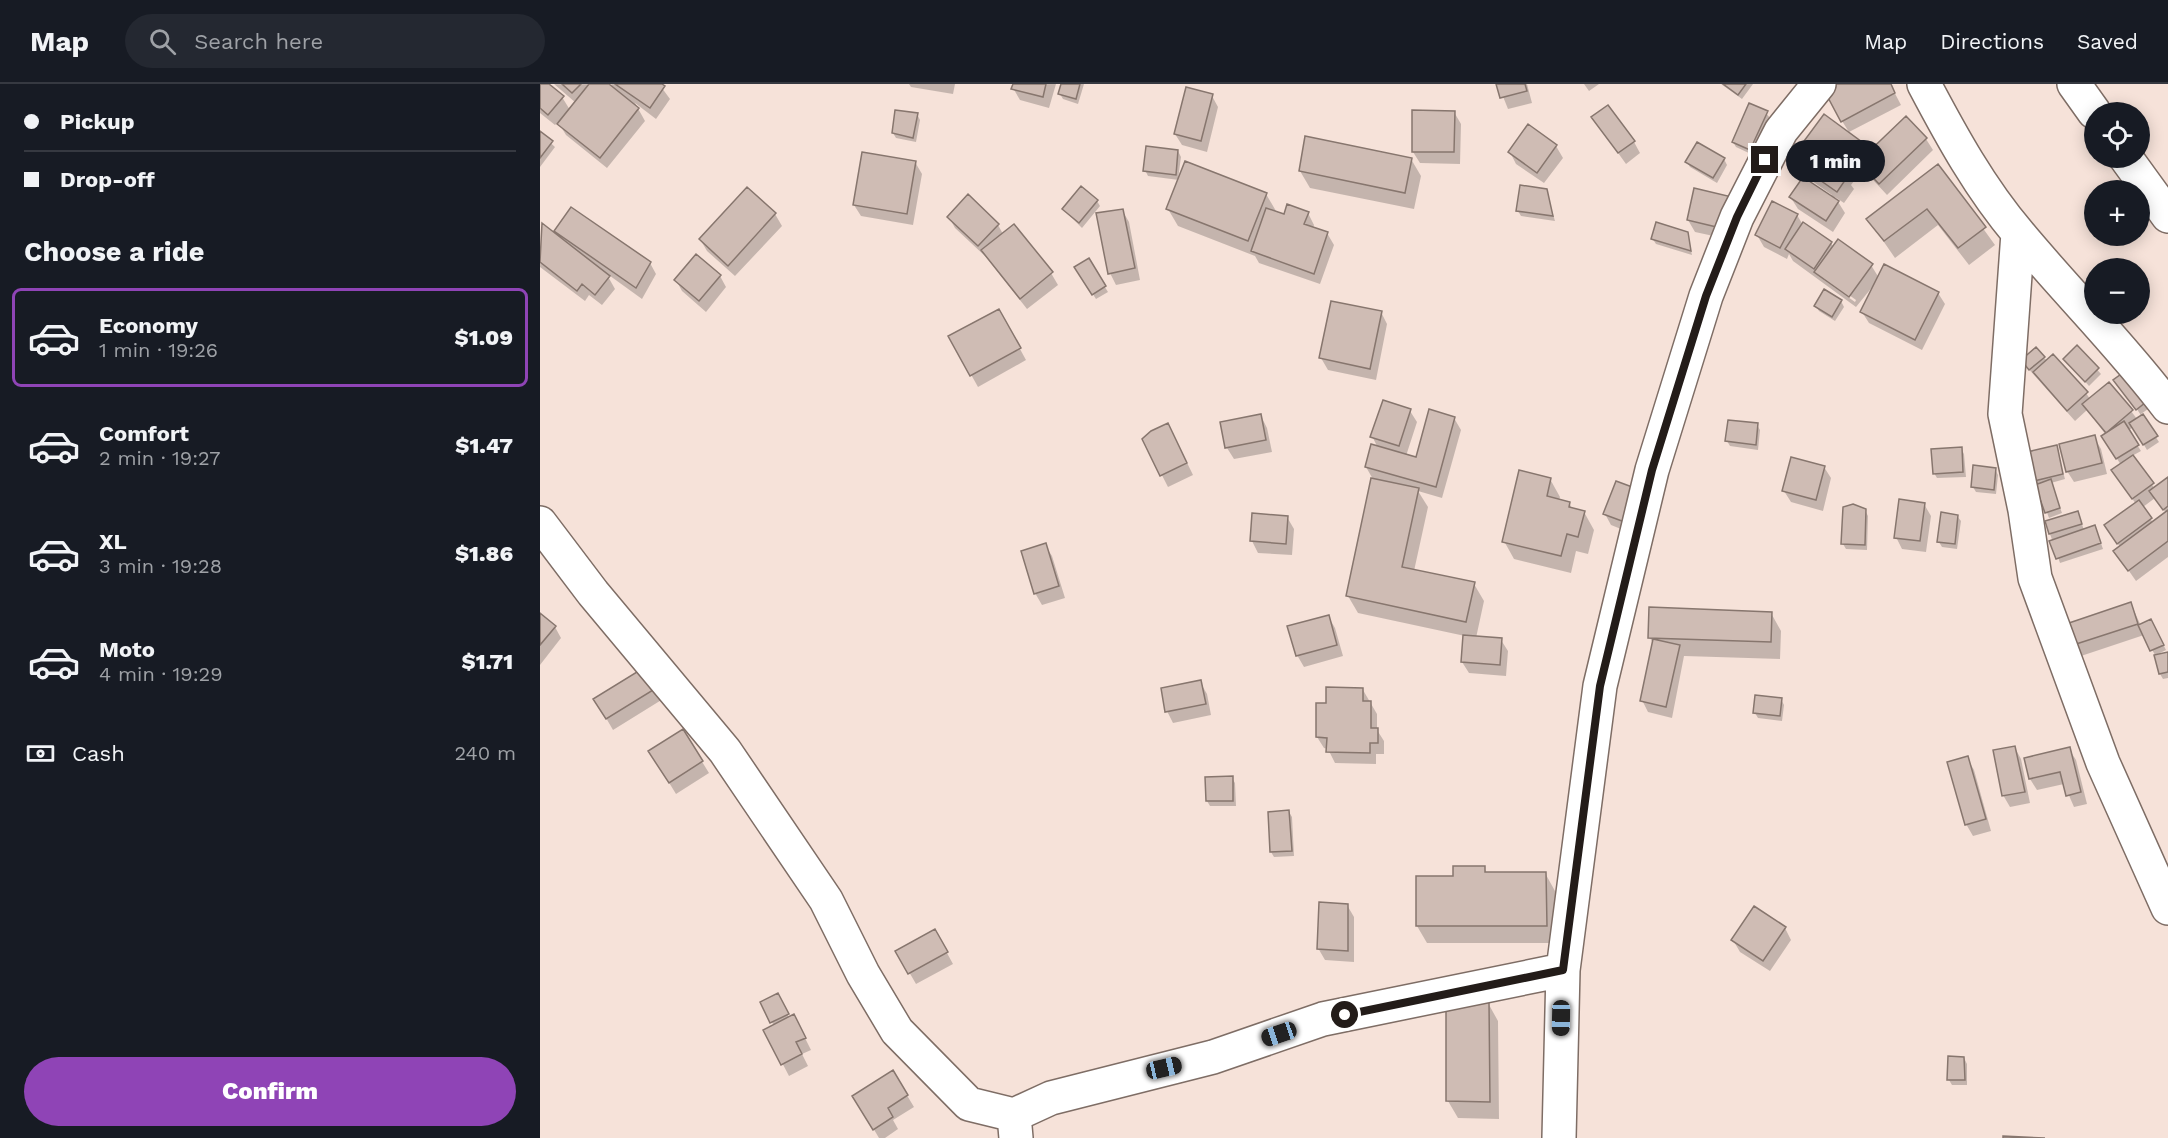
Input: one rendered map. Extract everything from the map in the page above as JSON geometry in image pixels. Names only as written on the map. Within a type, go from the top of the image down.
[{"type":"main road","points":[[1559,1138],[1563,970],[1600,686],[1652,470],[1706,296],[1737,217],[1781,131],[1819,84]]},
{"type":"main road","points":[[1924,84],[1962,156],[2018,233],[2157,368],[2168,407]]},
{"type":"main road","points":[[2074,84],[2087,102]]},
{"type":"main road","points":[[2133,168],[2168,216]]},
{"type":"main road","points":[[2018,233],[2005,414],[2025,510],[2034,578],[2103,763],[2168,908]]},
{"type":"main road","points":[[540,523],[593,593],[725,751],[826,900],[863,974],[897,1031],[969,1104],[1015,1126],[1051,1098],[1213,1057],[1323,1019],[1563,970]]},
{"type":"building","points":[[540,84],[549,84],[564,96],[548,115],[540,108]]},
{"type":"building","points":[[562,84],[581,84],[572,93]]},
{"type":"building","points":[[589,84],[609,84],[639,108],[600,158],[557,124]]},
{"type":"building","points":[[615,84],[662,84],[665,86],[650,108]]},
{"type":"building","points":[[1013,84],[1046,84],[1043,97],[1011,89]]},
{"type":"building","points":[[1061,84],[1080,84],[1076,99],[1058,94]]},
{"type":"building","points":[[1496,84],[1525,84],[1527,91],[1500,98]]},
{"type":"building","points":[[1723,84],[1746,84],[1738,95]]},
{"type":"building","points":[[1835,84],[1891,84],[1895,93],[1841,122],[1824,90]]},
{"type":"building","points":[[1186,87],[1213,94],[1201,141],[1174,134]]},
{"type":"building","points":[[1749,103],[1768,111],[1750,150],[1732,142]]},
{"type":"building","points":[[1608,105],[1635,141],[1618,153],[1591,117]]},
{"type":"building","points":[[895,110],[918,113],[913,138],[892,133]]},
{"type":"building","points":[[1412,110],[1455,111],[1454,152],[1412,152]]},
{"type":"building","points":[[1824,114],[1866,145],[1846,172],[1804,141]]},
{"type":"building","points":[[1906,116],[1927,138],[1879,184],[1858,162]]},
{"type":"building","points":[[1528,124],[1557,145],[1537,173],[1508,152]]},
{"type":"building","points":[[540,131],[553,141],[540,158]]},
{"type":"building","points":[[1305,136],[1412,158],[1405,193],[1299,171]]},
{"type":"building","points":[[1697,142],[1725,158],[1713,178],[1685,162]]},
{"type":"building","points":[[1146,146],[1178,150],[1176,175],[1143,171]]},
{"type":"building","points":[[1808,148],[1848,176],[1837,192],[1797,164]]},
{"type":"building","points":[[862,152],[916,161],[907,214],[853,205]]},
{"type":"building","points":[[1185,161],[1267,193],[1248,241],[1166,209]]},
{"type":"building","points":[[1938,164],[1986,227],[1958,248],[1927,209],[1884,241],[1866,219]]},
{"type":"building","points":[[1803,177],[1839,201],[1826,221],[1789,197]]},
{"type":"building","points":[[1520,185],[1547,189],[1553,216],[1516,211]]},
{"type":"building","points":[[1081,186],[1098,200],[1079,223],[1062,209]]},
{"type":"building","points":[[747,187],[776,213],[728,266],[699,239]]},
{"type":"building","points":[[1694,188],[1732,197],[1725,229],[1687,220]]},
{"type":"building","points":[[968,194],[999,224],[978,246],[947,217]]},
{"type":"building","points":[[1772,201],[1798,214],[1780,248],[1755,235]]},
{"type":"building","points":[[1287,204],[1309,212],[1304,224],[1328,232],[1314,274],[1251,251],[1266,208],[1284,214]]},
{"type":"building","points":[[571,207],[651,262],[636,288],[554,231]]},
{"type":"building","points":[[1123,209],[1135,268],[1108,274],[1096,213]]},
{"type":"building","points":[[1656,222],[1688,232],[1691,251],[1651,239]]},
{"type":"building","points":[[1803,222],[1832,242],[1814,269],[1785,249]]},
{"type":"building","points":[[542,223],[610,276],[595,295],[582,284],[577,291],[540,262]]},
{"type":"building","points":[[1014,224],[1053,272],[1020,299],[981,250]]},
{"type":"building","points":[[1838,239],[1873,264],[1849,297],[1814,272]]},
{"type":"building","points":[[696,254],[721,275],[699,301],[674,280]]},
{"type":"building","points":[[1089,258],[1106,286],[1092,295],[1074,267]]},
{"type":"building","points":[[1884,264],[1939,292],[1915,340],[1860,312]]},
{"type":"building","points":[[1824,289],[1842,300],[1832,317],[1814,306]]},
{"type":"building","points":[[1331,301],[1382,311],[1370,369],[1319,358]]},
{"type":"building","points":[[999,309],[1021,348],[970,376],[948,336]]},
{"type":"building","points":[[2077,345],[2099,368],[2085,382],[2063,359]]},
{"type":"building","points":[[2036,347],[2045,357],[2029,370],[2021,360]]},
{"type":"building","points":[[2053,354],[2088,392],[2067,411],[2033,372]]},
{"type":"building","points":[[2124,372],[2146,402],[2136,410],[2113,380]]},
{"type":"building","points":[[2109,382],[2133,410],[2106,433],[2082,404]]},
{"type":"building","points":[[1383,400],[1411,409],[1399,446],[1370,437]]},
{"type":"building","points":[[1429,409],[1455,417],[1436,487],[1365,467],[1371,444],[1416,457]]},
{"type":"building","points":[[1261,414],[1266,440],[1225,448],[1220,422]]},
{"type":"building","points":[[2143,414],[2158,436],[2143,445],[2129,423]]},
{"type":"building","points":[[1728,420],[1758,423],[1756,445],[1725,441]]},
{"type":"building","points":[[2124,421],[2139,445],[2116,459],[2101,436]]},
{"type":"building","points":[[1168,423],[1187,463],[1160,476],[1142,439],[1151,431]]},
{"type":"building","points":[[2095,435],[2102,463],[2066,472],[2059,444]]},
{"type":"building","points":[[2057,445],[2063,474],[2034,481],[2027,452]]},
{"type":"building","points":[[1962,447],[1963,472],[1933,474],[1931,449]]},
{"type":"building","points":[[2133,455],[2154,483],[2132,499],[2111,470]]},
{"type":"building","points":[[1791,457],[1825,466],[1816,500],[1782,491]]},
{"type":"building","points":[[1973,465],[1996,468],[1994,490],[1971,487]]},
{"type":"building","points":[[1519,470],[1551,478],[1547,496],[1570,502],[1569,507],[1585,511],[1578,537],[1567,534],[1561,556],[1502,542]]},
{"type":"building","points":[[2168,477],[2168,506],[2163,510],[2149,491]]},
{"type":"building","points":[[1371,478],[1419,488],[1402,567],[1475,582],[1466,622],[1346,596]]},
{"type":"building","points":[[2051,479],[2060,508],[2045,513],[2035,485]]},
{"type":"building","points":[[1616,481],[1643,491],[1630,524],[1603,514]]},
{"type":"building","points":[[1899,499],[1925,503],[1920,541],[1894,538]]},
{"type":"building","points":[[2139,500],[2152,518],[2117,544],[2104,525]]},
{"type":"building","points":[[1853,504],[1866,509],[1865,545],[1841,544],[1843,507]]},
{"type":"building","points":[[2168,510],[2168,541],[2128,571],[2113,551]]},
{"type":"building","points":[[2078,511],[2082,524],[2049,534],[2045,521]]},
{"type":"building","points":[[1941,512],[1958,515],[1955,544],[1937,542]]},
{"type":"building","points":[[1252,513],[1288,516],[1286,544],[1250,541]]},
{"type":"building","points":[[2095,525],[2101,543],[2056,559],[2049,541]]},
{"type":"building","points":[[1046,543],[1059,586],[1034,594],[1021,551]]},
{"type":"building","points":[[2131,602],[2138,624],[2070,646],[2063,625]]},
{"type":"building","points":[[1649,607],[1772,612],[1771,642],[1648,638]]},
{"type":"building","points":[[540,613],[556,626],[540,645]]},
{"type":"building","points":[[1329,615],[1337,645],[1296,656],[1287,626]]},
{"type":"building","points":[[2151,619],[2164,645],[2150,651],[2138,625]]},
{"type":"building","points":[[1463,635],[1502,638],[1500,665],[1461,662]]},
{"type":"building","points":[[1653,639],[1680,645],[1666,707],[1640,701]]},
{"type":"building","points":[[2168,652],[2168,672],[2159,674],[2154,655]]},
{"type":"building","points":[[645,667],[658,687],[606,719],[593,699]]},
{"type":"building","points":[[1201,680],[1206,704],[1165,712],[1161,688]]},
{"type":"building","points":[[1326,687],[1363,688],[1363,701],[1371,701],[1371,728],[1378,728],[1378,743],[1370,743],[1370,753],[1326,752],[1327,738],[1316,737],[1316,703],[1326,703]]},
{"type":"building","points":[[1755,695],[1782,698],[1780,716],[1753,713]]},
{"type":"building","points":[[683,729],[703,761],[669,783],[648,751]]},
{"type":"building","points":[[2015,746],[2025,792],[2002,796],[1993,750]]},
{"type":"building","points":[[2070,747],[2081,792],[2066,796],[2060,772],[2029,779],[2024,758]]},
{"type":"building","points":[[1968,756],[1986,819],[1965,825],[1947,762]]},
{"type":"building","points":[[1233,776],[1233,801],[1206,801],[1205,777]]},
{"type":"building","points":[[1289,810],[1292,851],[1270,852],[1268,812]]},
{"type":"building","points":[[1453,866],[1485,866],[1485,872],[1546,872],[1547,926],[1416,926],[1416,876],[1453,876]]},
{"type":"building","points":[[1319,902],[1348,904],[1348,951],[1317,949]]},
{"type":"building","points":[[1754,906],[1786,927],[1763,961],[1731,940]]},
{"type":"building","points":[[935,929],[948,952],[908,974],[895,951]]},
{"type":"building","points":[[778,993],[789,1014],[770,1023],[760,1002]]},
{"type":"building","points":[[1489,1002],[1490,1102],[1446,1101],[1446,1003]]},
{"type":"building","points":[[794,1014],[806,1038],[796,1042],[802,1054],[781,1065],[763,1030]]},
{"type":"building","points":[[1948,1056],[1964,1057],[1965,1080],[1947,1080]]},
{"type":"building","points":[[893,1070],[908,1095],[888,1108],[893,1117],[873,1130],[852,1096]]},
{"type":"building","points":[[2003,1136],[2045,1138],[2003,1138]]},
{"type":"route","points":[[1345,1015],[1563,970],[1600,686],[1652,470],[1706,296],[1737,217],[1765,160]]}]
